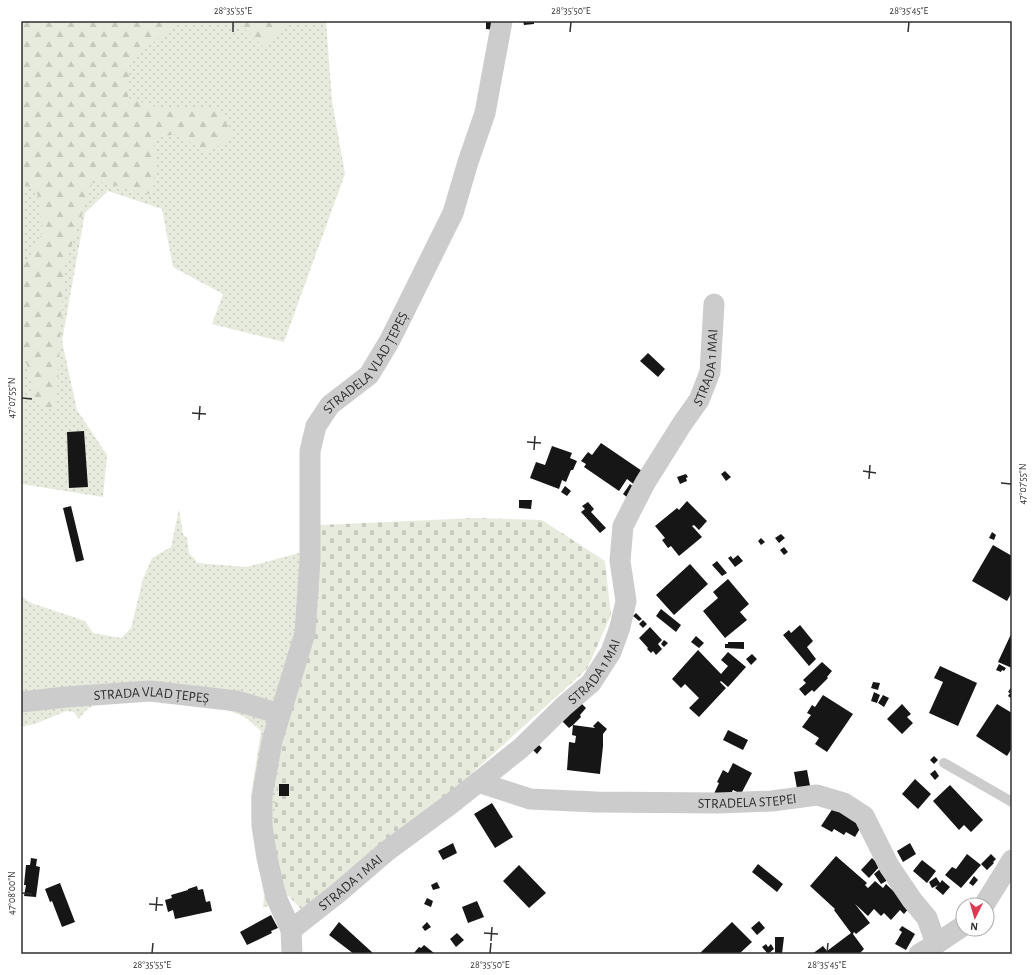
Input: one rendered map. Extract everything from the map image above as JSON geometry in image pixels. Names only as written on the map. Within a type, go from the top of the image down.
[{"type":"street","name":"STRADELA VLAD ȚEPEȘ","points":[[280,714],[305,633],[310,559],[310,451],[316,426],[330,405],[369,375],[390,340],[453,213],[468,162],[485,113],[502,21]]},
{"type":"street","name":"STRADA 1 MAI","points":[[291,930],[338,893],[387,851],[521,748],[564,706],[591,683],[611,652],[620,627],[626,600],[620,561],[623,526],[645,483],[699,400],[710,372],[714,304]]},
{"type":"street","name":"STRADA VLAD ȚEPEȘ","points":[[21,702],[66,696],[150,691],[237,701],[280,714]]},
{"type":"street","points":[[280,714],[272,740],[262,797],[262,826],[267,858],[276,897],[291,930],[292,954]]},
{"type":"street","name":"STRADELA STEPEI","points":[[478,782],[530,799],[596,802],[718,803],[772,801],[817,795],[844,804],[864,816],[889,866],[912,900],[927,918],[928,949]]},
{"type":"street","points":[[989,897],[1012,860]]},
{"type":"street","points":[[928,949],[955,931]]},
{"type":"lane","points":[[944,763],[1012,802]]},
{"type":"green space","points":[[21,21],[326,21],[332,101],[345,174],[284,342],[212,324],[223,294],[173,267],[162,209],[108,191],[85,213],[62,341],[77,410],[107,455],[103,497],[21,484]]},
{"type":"green space","points":[[21,21],[179,21],[130,62],[128,98],[163,109],[219,107],[233,136],[208,153],[177,134],[154,138],[155,170],[153,195],[93,180],[64,270],[56,414],[34,397],[26,360],[21,355],[21,271],[43,232],[37,192],[21,182]]},
{"type":"green space","points":[[235,21],[290,21],[263,47]]},
{"type":"green space","points":[[179,509],[183,534],[187,538],[189,553],[198,563],[246,567],[303,552],[303,526],[321,525],[321,591],[303,672],[281,888],[289,896],[263,908],[264,895],[251,817],[251,796],[261,731],[245,717],[225,709],[164,699],[95,704],[85,711],[79,719],[74,712],[66,711],[35,724],[21,727],[21,596],[31,603],[85,621],[93,633],[121,638],[131,628],[143,579],[152,558],[171,547]]},
{"type":"green space","points":[[475,518],[542,520],[605,561],[611,615],[587,669],[451,792],[301,909],[281,888],[272,840],[280,752],[303,672],[321,591],[321,525]]},
{"type":"building","points":[[486,21],[496,21],[495,30],[486,29]]},
{"type":"building","points":[[523,21],[534,21],[534,24],[524,25]]},
{"type":"building","points":[[648,353],[665,369],[658,377],[640,361]]},
{"type":"building","points":[[84,431],[88,487],[69,488],[67,432]]},
{"type":"building","points":[[601,443],[645,473],[636,486],[627,479],[619,491],[584,467],[586,464],[581,461],[588,452],[592,455]]},
{"type":"building","points":[[552,446],[572,453],[570,458],[577,461],[566,482],[562,480],[559,489],[530,478],[536,462],[545,465]]},
{"type":"building","points":[[725,471],[731,477],[726,481],[721,474]]},
{"type":"building","points":[[686,474],[688,477],[686,478],[687,481],[680,484],[677,477]]},
{"type":"building","points":[[630,484],[635,488],[628,498],[623,494]]},
{"type":"building","points":[[565,486],[571,491],[567,496],[561,492]]},
{"type":"building","points":[[519,500],[532,500],[531,509],[519,508]]},
{"type":"building","points":[[687,501],[707,521],[699,530],[694,525],[692,526],[702,537],[679,556],[671,546],[668,548],[662,540],[665,538],[655,526],[677,508],[679,510]]},
{"type":"building","points":[[588,502],[594,509],[591,512],[606,528],[600,533],[581,512],[585,509],[582,506]]},
{"type":"building","points":[[71,506],[84,560],[76,562],[63,508]]},
{"type":"building","points":[[992,532],[996,535],[994,540],[989,538]]},
{"type":"building","points":[[781,534],[785,538],[779,543],[775,538]]},
{"type":"building","points":[[761,538],[765,542],[761,545],[758,541]]},
{"type":"building","points":[[993,545],[1012,556],[1012,592],[1007,601],[972,581]]},
{"type":"building","points":[[784,547],[788,552],[784,555],[780,550]]},
{"type":"building","points":[[738,555],[743,561],[735,567],[728,558],[731,556],[733,559]]},
{"type":"building","points":[[717,561],[727,573],[722,576],[712,565]]},
{"type":"building","points":[[690,564],[708,584],[674,615],[656,595]]},
{"type":"building","points":[[728,579],[749,604],[740,612],[747,620],[725,638],[703,611],[718,598],[713,592]]},
{"type":"building","points":[[661,609],[681,625],[676,632],[656,616]]},
{"type":"building","points":[[636,613],[642,619],[639,621],[633,616]]},
{"type":"building","points":[[643,620],[647,624],[643,628],[639,624]]},
{"type":"building","points":[[800,625],[813,641],[807,647],[816,659],[809,666],[783,635],[789,630],[791,633]]},
{"type":"building","points":[[650,627],[662,640],[658,644],[662,649],[656,655],[653,651],[651,653],[647,649],[648,648],[639,638]]},
{"type":"building","points":[[1012,632],[1012,668],[998,662]]},
{"type":"building","points":[[696,636],[704,643],[699,648],[691,642]]},
{"type":"building","points":[[664,640],[668,643],[664,647],[661,644]]},
{"type":"building","points":[[728,642],[744,642],[744,649],[725,648],[725,644],[728,644]]},
{"type":"building","points":[[698,650],[721,674],[728,666],[721,660],[728,652],[746,667],[728,687],[721,681],[720,682],[726,688],[699,717],[689,708],[699,698],[685,684],[681,688],[672,679]]},
{"type":"building","points":[[752,654],[757,659],[751,665],[746,659]]},
{"type":"building","points":[[822,662],[832,671],[827,677],[828,678],[814,692],[812,690],[805,696],[799,689],[806,683],[803,680]]},
{"type":"building","points":[[999,664],[1006,668],[1004,671],[1002,670],[1001,672],[996,670]]},
{"type":"building","points":[[940,666],[977,683],[958,726],[929,713],[943,682],[934,678]]},
{"type":"building","points":[[873,682],[880,683],[878,690],[871,688]]},
{"type":"building","points":[[1012,686],[1012,699],[1008,696],[1010,693],[1008,692]]},
{"type":"building","points":[[874,692],[880,695],[877,703],[871,701]]},
{"type":"building","points":[[823,695],[853,714],[827,752],[815,744],[819,738],[802,727],[811,715],[807,713],[812,705],[815,707]]},
{"type":"building","points":[[883,695],[889,698],[884,707],[878,703]]},
{"type":"building","points":[[580,702],[586,708],[580,715],[581,717],[569,728],[561,720]]},
{"type":"building","points":[[902,704],[911,714],[907,717],[913,723],[902,734],[887,719]]},
{"type":"building","points":[[997,704],[1012,713],[1012,748],[1007,756],[976,736]]},
{"type":"building","points":[[598,721],[607,729],[603,734],[600,774],[567,770],[569,742],[575,743],[576,736],[572,735],[573,725],[595,728],[593,726]]},
{"type":"building","points":[[728,730],[748,740],[743,750],[723,740]]},
{"type":"building","points":[[539,745],[542,748],[537,754],[533,750]]},
{"type":"building","points":[[934,756],[938,760],[934,764],[930,760]]},
{"type":"building","points":[[733,763],[752,773],[741,794],[733,790],[728,799],[711,800],[723,770],[728,773]]},
{"type":"building","points":[[807,770],[811,791],[798,794],[794,772]]},
{"type":"building","points":[[935,770],[939,776],[935,780],[930,774]]},
{"type":"building","points":[[915,779],[931,794],[918,809],[902,794]]},
{"type":"building","points":[[279,784],[289,784],[289,796],[279,796]]},
{"type":"building","points":[[950,785],[983,820],[971,832],[964,825],[959,830],[933,801]]},
{"type":"building","points":[[492,803],[513,837],[495,848],[474,814]]},
{"type":"building","points":[[833,808],[862,825],[855,837],[846,832],[844,835],[834,829],[832,832],[821,826]]},
{"type":"building","points":[[453,843],[457,853],[443,860],[438,851]]},
{"type":"building","points":[[910,843],[916,854],[903,862],[897,851]]},
{"type":"building","points":[[967,854],[981,865],[961,888],[945,875],[952,867],[956,869]]},
{"type":"building","points":[[991,854],[996,859],[987,870],[981,864]]},
{"type":"building","points":[[836,856],[867,883],[865,885],[868,888],[875,881],[883,888],[886,884],[910,907],[904,914],[900,910],[891,920],[884,913],[881,916],[874,909],[868,916],[855,904],[870,923],[856,934],[854,932],[853,934],[864,949],[859,954],[812,954],[823,946],[827,951],[851,933],[834,910],[835,909],[810,886]]},
{"type":"building","points":[[31,858],[37,859],[36,866],[40,867],[36,897],[24,896],[26,885],[24,885],[26,865],[30,865]]},
{"type":"building","points":[[872,858],[880,866],[869,878],[861,870]]},
{"type":"building","points":[[922,860],[936,871],[927,883],[913,871]]},
{"type":"building","points":[[758,864],[783,884],[777,892],[752,872]]},
{"type":"building","points":[[519,865],[546,893],[529,908],[503,881]]},
{"type":"building","points":[[880,869],[888,880],[881,884],[874,874]]},
{"type":"building","points":[[974,876],[978,880],[973,886],[969,883]]},
{"type":"building","points":[[936,877],[940,883],[942,880],[950,887],[943,895],[935,888],[938,885],[932,888],[929,882]]},
{"type":"building","points":[[437,882],[440,888],[433,890],[431,885]]},
{"type":"building","points":[[60,883],[75,922],[62,927],[52,901],[50,902],[45,889]]},
{"type":"building","points":[[197,886],[198,890],[203,889],[206,902],[210,901],[212,911],[175,919],[173,910],[168,912],[165,900],[172,898],[171,895]]},
{"type":"building","points":[[427,898],[433,901],[431,907],[424,904]]},
{"type":"building","points":[[477,901],[484,917],[468,923],[462,907]]},
{"type":"building","points":[[271,915],[278,928],[271,931],[272,933],[247,945],[240,932]]},
{"type":"building","points":[[759,921],[765,928],[757,935],[751,928]]},
{"type":"building","points":[[339,922],[374,954],[354,954],[329,935]]},
{"type":"building","points":[[427,922],[431,927],[425,931],[422,927]]},
{"type":"building","points":[[732,922],[752,942],[739,954],[699,954]]},
{"type":"building","points":[[902,926],[915,934],[906,950],[895,944],[902,932],[899,930]]},
{"type":"building","points":[[457,933],[464,940],[456,947],[450,939]]},
{"type":"building","points":[[775,937],[784,937],[782,954],[775,954]]},
{"type":"building","points":[[766,944],[768,947],[771,944],[774,949],[768,954],[762,947]]},
{"type":"building","points":[[424,945],[434,953],[413,954],[419,947],[421,948]]}]
